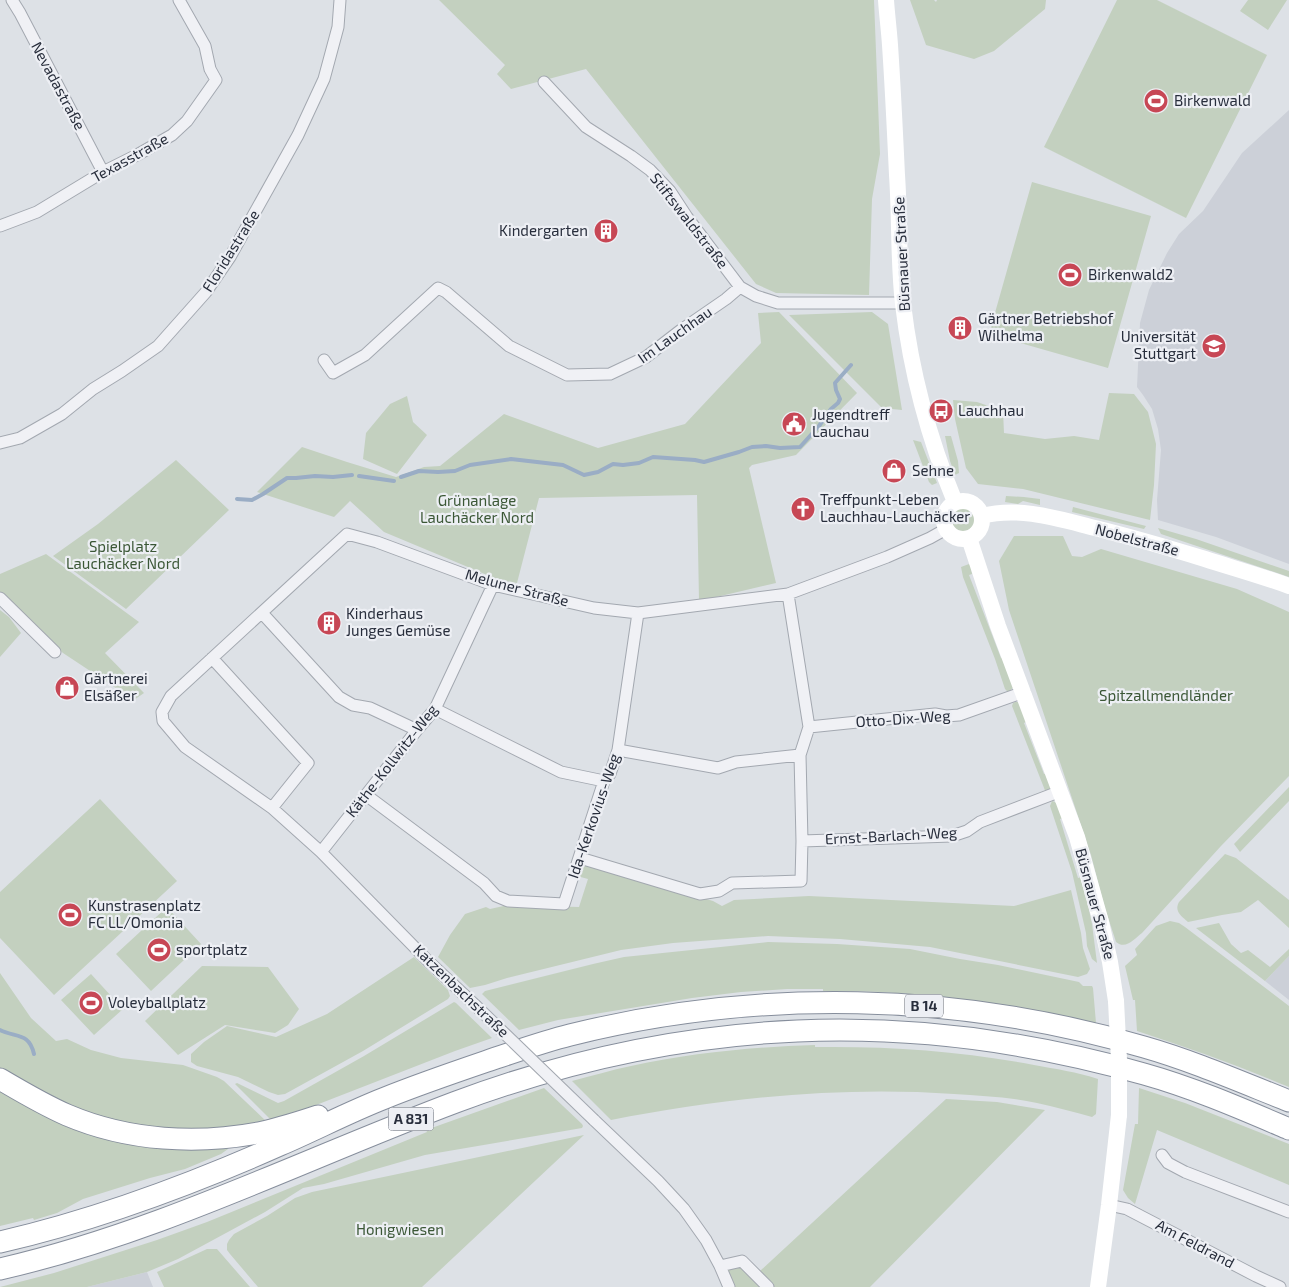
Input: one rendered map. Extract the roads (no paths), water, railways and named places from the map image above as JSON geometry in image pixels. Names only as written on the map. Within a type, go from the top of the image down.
[{"type":"highway","name":"B 14","points":[[635,1021],[723,1008],[788,1002],[855,1002],[950,1008],[1055,1024],[1142,1046],[1248,1084],[1289,1101]]},
{"type":"highway","name":"A 831","points":[[0,1242],[64,1226],[176,1188],[281,1145],[360,1108],[453,1072],[534,1045],[602,1027],[635,1021]]},
{"type":"highway","name":"B 14","points":[[639,1049],[757,1032],[798,1030],[892,1031],[964,1037],[1050,1050],[1145,1074],[1205,1095],[1289,1129]]},
{"type":"highway","name":"A 831","points":[[0,1269],[111,1238],[190,1209],[386,1129],[479,1094],[578,1063],[639,1049]]},
{"type":"highway","points":[[0,1079],[68,1116],[134,1135],[174,1139],[206,1139],[263,1132],[329,1113],[360,1108]]},
{"type":"street","name":"Nevadastraße","points":[[12,0],[103,172]]},
{"type":"street","name":"Texasstraße","points":[[0,226],[37,212],[103,172],[172,135],[187,121],[216,80],[210,69],[205,46],[179,0]]},
{"type":"street","name":"Floridastraße","points":[[0,443],[20,438],[62,414],[93,389],[158,346],[206,292],[230,257],[298,135],[324,79],[338,27],[340,0]]},
{"type":"street","name":"Büsnauer Straße","points":[[886,0],[898,180],[903,304],[920,398],[943,472],[955,502]]},
{"type":"street","name":"Stiftswaldstraße","points":[[544,82],[586,127],[650,170],[670,191],[687,217],[740,287]]},
{"type":"street","points":[[740,287],[756,296],[778,303],[903,304]]},
{"type":"street","name":"Im Lauchhau","points":[[324,360],[333,374],[365,355],[438,288],[446,292],[509,346],[567,375],[610,374],[646,357],[740,287]]},
{"type":"street","points":[[966,500],[972,502],[982,516],[978,532],[969,538],[956,538],[946,529],[944,523],[946,510],[955,502],[966,500]]},
{"type":"street","name":"Nobelstraße","points":[[982,516],[1001,512],[1021,513],[1078,524],[1149,542],[1289,586]]},
{"type":"street","name":"Meluner Straße","points":[[163,721],[162,712],[171,696],[347,534],[377,542],[493,584],[594,608],[638,613],[788,594],[887,557],[946,529]]},
{"type":"street","name":"Büsnauer Straße","points":[[969,538],[998,626],[1077,838],[1101,922],[1110,962],[1116,1001],[1119,1115],[1098,1287]]},
{"type":"street","name":"Käthe-Kollwitz-Weg","points":[[322,852],[417,730],[435,710],[493,584]]},
{"type":"street","points":[[580,858],[700,894],[719,891],[732,884],[801,881],[800,755],[809,727],[788,594]]},
{"type":"street","points":[[0,598],[55,652]]},
{"type":"street","points":[[262,613],[339,697],[353,705],[370,708],[417,730]]},
{"type":"street","name":"Ida-Kerkovius-Weg","points":[[366,796],[484,883],[496,896],[508,901],[564,904],[604,781],[610,774],[618,750],[638,613]]},
{"type":"street","points":[[212,658],[308,763],[272,808]]},
{"type":"street","name":"Otto-Dix-Weg","points":[[809,727],[935,714],[946,716],[959,715],[1024,692]]},
{"type":"street","points":[[435,710],[561,772],[604,781]]},
{"type":"street","name":"Katzenbachstraße","points":[[163,721],[185,747],[272,808],[322,852],[428,961],[658,1181],[684,1209],[706,1240],[729,1287]]},
{"type":"street","points":[[618,750],[718,768],[736,762],[800,755]]},
{"type":"street","name":"Ernst-Barlach-Weg","points":[[802,841],[952,836],[967,832],[980,822],[1061,792]]},
{"type":"street","points":[[1162,1154],[1168,1164],[1185,1172],[1289,1212]]},
{"type":"street","name":"Am Feldrand","points":[[1109,1205],[1127,1208],[1280,1287]]},
{"type":"street","points":[[720,1266],[742,1262],[768,1287]]},
{"type":"waterway","points":[[401,477],[419,471],[455,471],[470,465],[511,459],[563,465],[584,475],[598,472],[613,464],[639,463],[653,457],[704,462],[752,447],[800,447],[838,403],[840,399],[835,383],[851,365]]},
{"type":"waterway","points":[[237,499],[252,500],[287,478],[352,475]]},
{"type":"waterway","points":[[359,476],[394,481]]},
{"type":"waterway","points":[[0,1030],[25,1039],[29,1042],[34,1054]]},
{"type":"place","name":"Birkenwald","points":[[1156,101]]},
{"type":"place","name":"Kindergarten","points":[[606,231]]},
{"type":"place","name":"Birkenwald2","points":[[1070,275]]},
{"type":"place","name":"Gärtner Betriebshof Wilhelma","points":[[960,328]]},
{"type":"place","name":"Universität Stuttgart","points":[[1214,346]]},
{"type":"place","name":"Lauchhau","points":[[941,411]]},
{"type":"place","name":"Jugendtreff Lauchau","points":[[794,424]]},
{"type":"place","name":"Sehne","points":[[894,471]]},
{"type":"place","name":"Treffpunkt-Leben Lauchhau-Lauchäcker","points":[[803,509]]},
{"type":"place","name":"Kinderhaus Junges Gemüse","points":[[329,623]]},
{"type":"place","name":"Gärtnerei Elsäßer","points":[[67,688]]},
{"type":"place","name":"Kunstrasenplatz FC LL/Omonia","points":[[70,915]]},
{"type":"place","name":"sportplatz","points":[[159,950]]},
{"type":"place","name":"Voleyballplatz","points":[[91,1003]]},
{"type":"park label","name":"Grünanlage Lauchäcker Nord","points":[[477,510]]},
{"type":"park label","name":"Spielplatz Lauchäcker Nord","points":[[123,556]]},
{"type":"park label","name":"Spitzallmendländer","points":[[1166,696]]},
{"type":"park label","name":"Honigwiesen","points":[[400,1230]]}]
